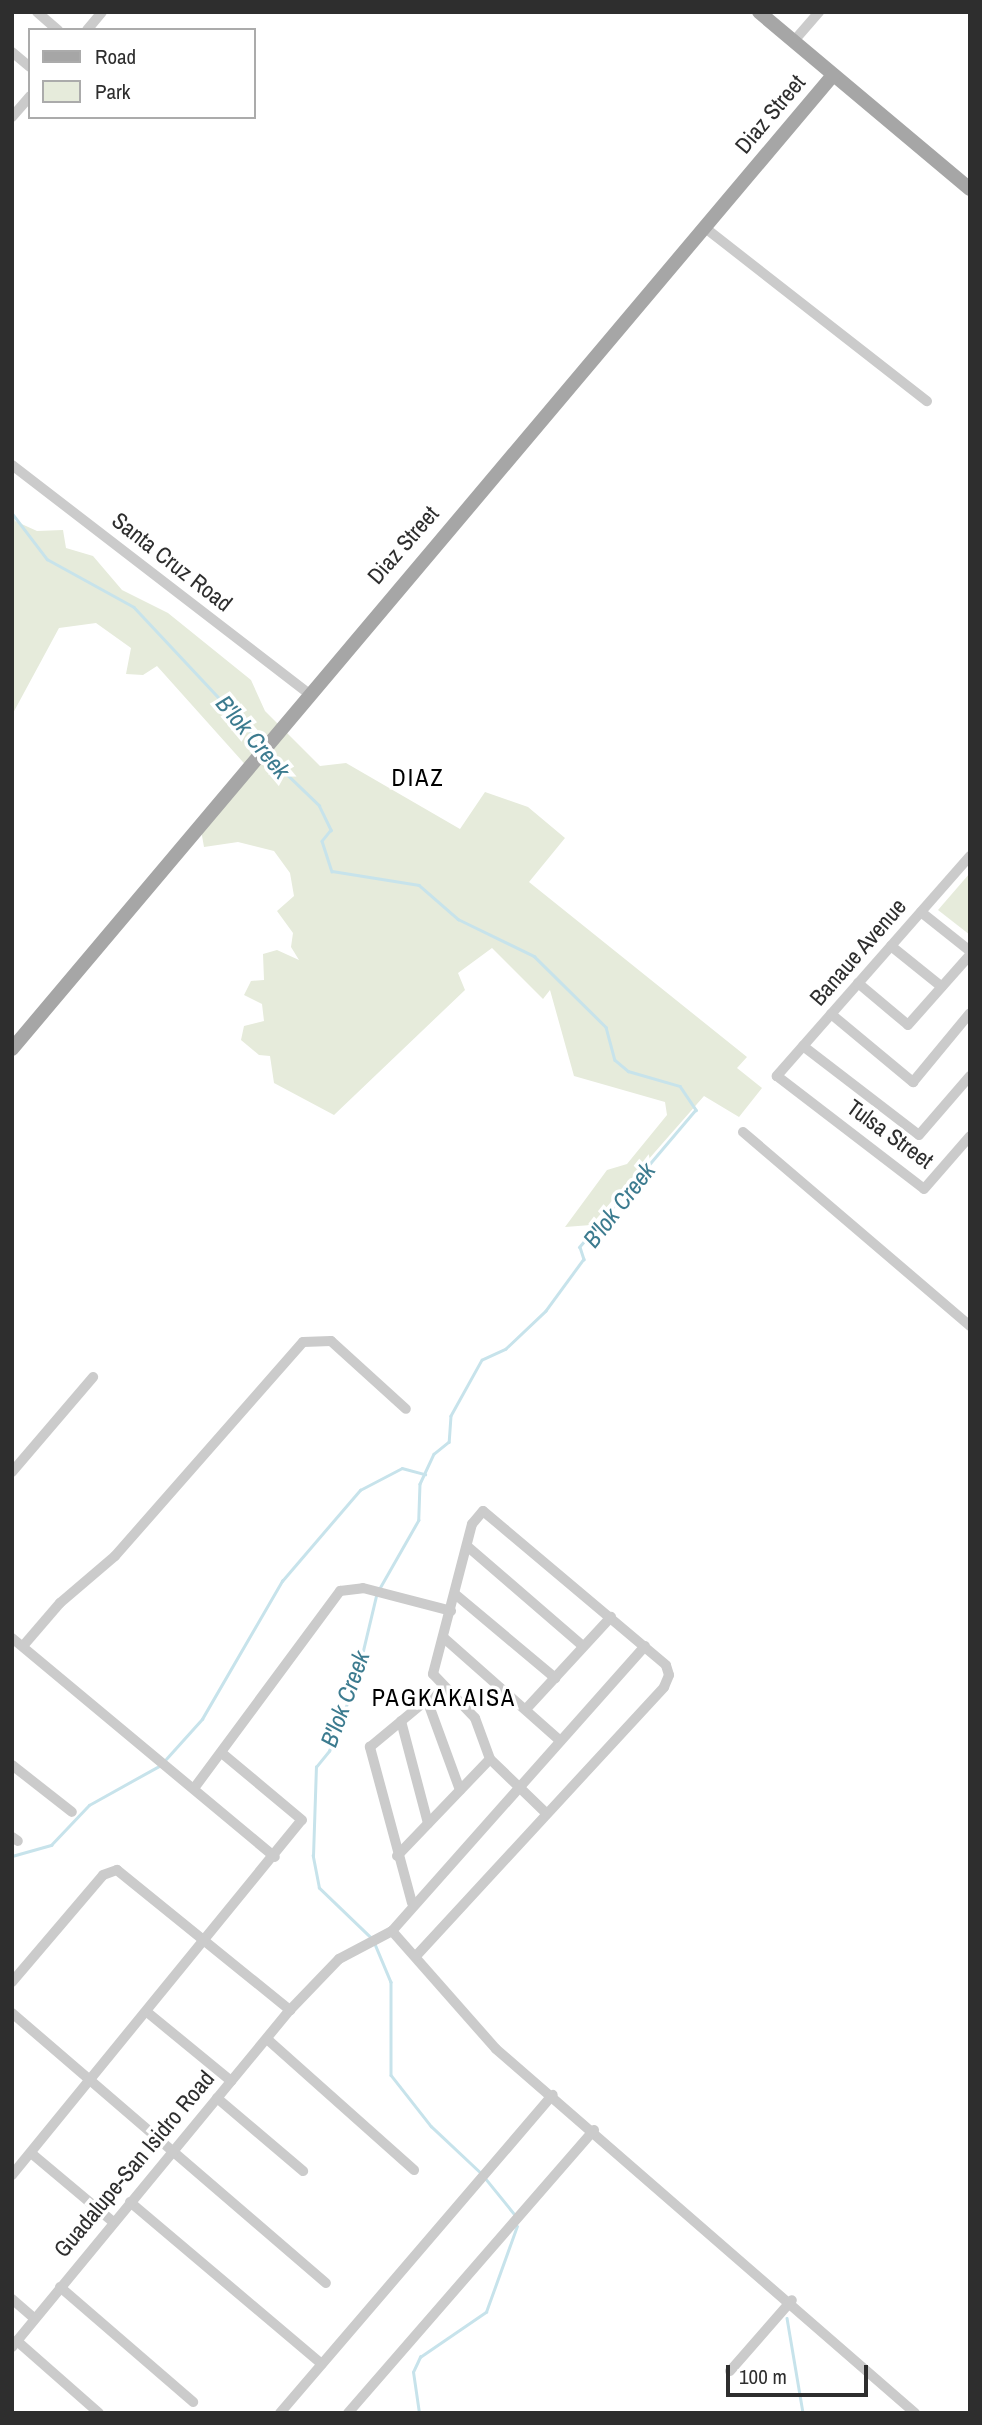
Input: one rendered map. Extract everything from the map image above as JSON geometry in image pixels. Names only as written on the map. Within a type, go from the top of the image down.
[{"type":"main road","points":[[759,12],[970,190]]},
{"type":"main road","name":"Diaz Street","points":[[12,1049],[307,692],[833,75]]},
{"type":"street","points":[[37,12],[56,28]]},
{"type":"street","points":[[89,28],[103,12]]},
{"type":"street","points":[[793,42],[819,12]]},
{"type":"street","points":[[12,52],[28,65]]},
{"type":"street","points":[[13,114],[28,98]]},
{"type":"street","points":[[704,227],[927,401]]},
{"type":"street","name":"Santa Cruz Road","points":[[12,465],[307,692]]},
{"type":"street","name":"Banaue Avenue","points":[[777,1076],[970,856]]},
{"type":"street","points":[[858,984],[908,1025],[942,987],[970,953],[921,912]]},
{"type":"street","points":[[891,946],[942,987]]},
{"type":"street","points":[[831,1014],[913,1082],[970,1013]]},
{"type":"street","points":[[803,1046],[919,1135],[970,1076]]},
{"type":"street","name":"Tulsa Street","points":[[777,1076],[924,1189],[970,1136]]},
{"type":"street","points":[[743,1132],[970,1326]]},
{"type":"street","points":[[23,1646],[60,1602],[115,1556],[303,1342],[331,1341],[406,1409]]},
{"type":"street","points":[[12,1472],[93,1377]]},
{"type":"street","points":[[416,1956],[668,1681],[666,1665],[488,1512],[476,1515],[444,1638],[433,1669],[441,1688],[467,1707],[490,1759],[546,1813]]},
{"type":"street","points":[[467,1546],[583,1646]]},
{"type":"street","points":[[195,1787],[335,1596],[348,1588],[372,1591],[451,1611]]},
{"type":"street","points":[[455,1594],[555,1678]]},
{"type":"street","points":[[527,1708],[611,1617]]},
{"type":"street","points":[[12,1638],[195,1787],[275,1857]]},
{"type":"street","points":[[444,1638],[527,1708],[558,1739]]},
{"type":"street","points":[[645,1646],[517,1784],[412,1903],[392,1931],[478,2032],[792,2300],[915,2413]]},
{"type":"street","points":[[412,1903],[369,1752],[372,1742],[441,1688]]},
{"type":"street","points":[[427,1700],[460,1790]]},
{"type":"street","points":[[401,1721],[428,1823]]},
{"type":"street","points":[[12,2175],[275,1857],[302,1820],[222,1753]]},
{"type":"street","points":[[397,1856],[490,1759]]},
{"type":"street","points":[[12,1765],[72,1812]]},
{"type":"street","points":[[12,1982],[112,1870],[206,1939],[290,2010]]},
{"type":"street","name":"Guadalupe-San Isidro Road","points":[[15,2344],[112,2221],[290,2010],[339,1959],[392,1931]]},
{"type":"street","points":[[147,2012],[231,2081]]},
{"type":"street","points":[[12,2013],[326,2283]]},
{"type":"street","points":[[267,2039],[414,2170]]},
{"type":"street","points":[[281,2413],[554,2095]]},
{"type":"street","points":[[217,2098],[303,2171]]},
{"type":"street","points":[[348,2413],[594,2130]]},
{"type":"street","points":[[31,2153],[112,2221]]},
{"type":"street","points":[[130,2202],[322,2364]]},
{"type":"street","points":[[60,2287],[193,2402]]},
{"type":"street","points":[[12,2299],[34,2318]]},
{"type":"street","points":[[730,2371],[792,2300]]},
{"type":"street","points":[[15,2344],[99,2413]]},
{"type":"green space","points":[[12,509],[15,521],[37,531],[63,530],[66,548],[93,556],[122,590],[168,613],[251,680],[265,711],[320,766],[346,763],[460,829],[485,792],[528,807],[565,838],[529,882],[747,1057],[737,1068],[762,1088],[739,1117],[704,1096],[591,1225],[565,1227],[607,1170],[627,1164],[667,1115],[665,1102],[574,1076],[550,990],[543,999],[492,948],[458,973],[465,990],[334,1115],[274,1083],[270,1056],[259,1055],[241,1040],[244,1026],[264,1021],[262,1004],[244,995],[251,981],[264,980],[263,954],[277,950],[299,960],[291,947],[293,933],[277,911],[294,896],[290,873],[274,851],[238,842],[204,847],[201,830],[251,771],[157,666],[143,675],[126,674],[131,648],[96,623],[59,628],[12,715]]},
{"type":"green space","points":[[970,873],[970,935],[938,910]]},
{"type":"waterway","name":"B'lok Creek","points":[[12,513],[47,559],[134,607],[263,745]]},
{"type":"waterway","name":"B'lok Creek","points":[[266,754],[319,805],[331,830],[322,841],[332,871],[419,885],[458,919],[534,956],[606,1027],[615,1060],[628,1071],[680,1086],[696,1110],[580,1247],[584,1259],[546,1311],[506,1349],[482,1360],[451,1416],[449,1442],[434,1454],[420,1484],[419,1520],[379,1590]]},
{"type":"waterway","points":[[166,1759],[202,1719],[282,1581],[360,1490],[402,1468],[425,1474]]},
{"type":"waterway","name":"B'lok Creek","points":[[371,1938],[319,1888],[313,1856],[316,1767],[329,1751],[356,1680],[376,1596]]},
{"type":"waterway","points":[[12,1856],[51,1845],[89,1805],[159,1766]]},
{"type":"waterway","name":"B'lok Creek","points":[[375,1944],[391,1982],[391,2075],[431,2126],[481,2173]]},
{"type":"waterway","name":"B'lok Creek","points":[[486,2179],[516,2216]]},
{"type":"waterway","name":"B'lok Creek","points":[[419,2413],[413,2372],[420,2357],[486,2312],[517,2226]]},
{"type":"waterway","points":[[787,2318],[803,2413]]},
{"type":"district","name":"DIAZ","points":[[418,778]]},
{"type":"district","name":"PAGKAKAISA","points":[[444,1698]]}]
